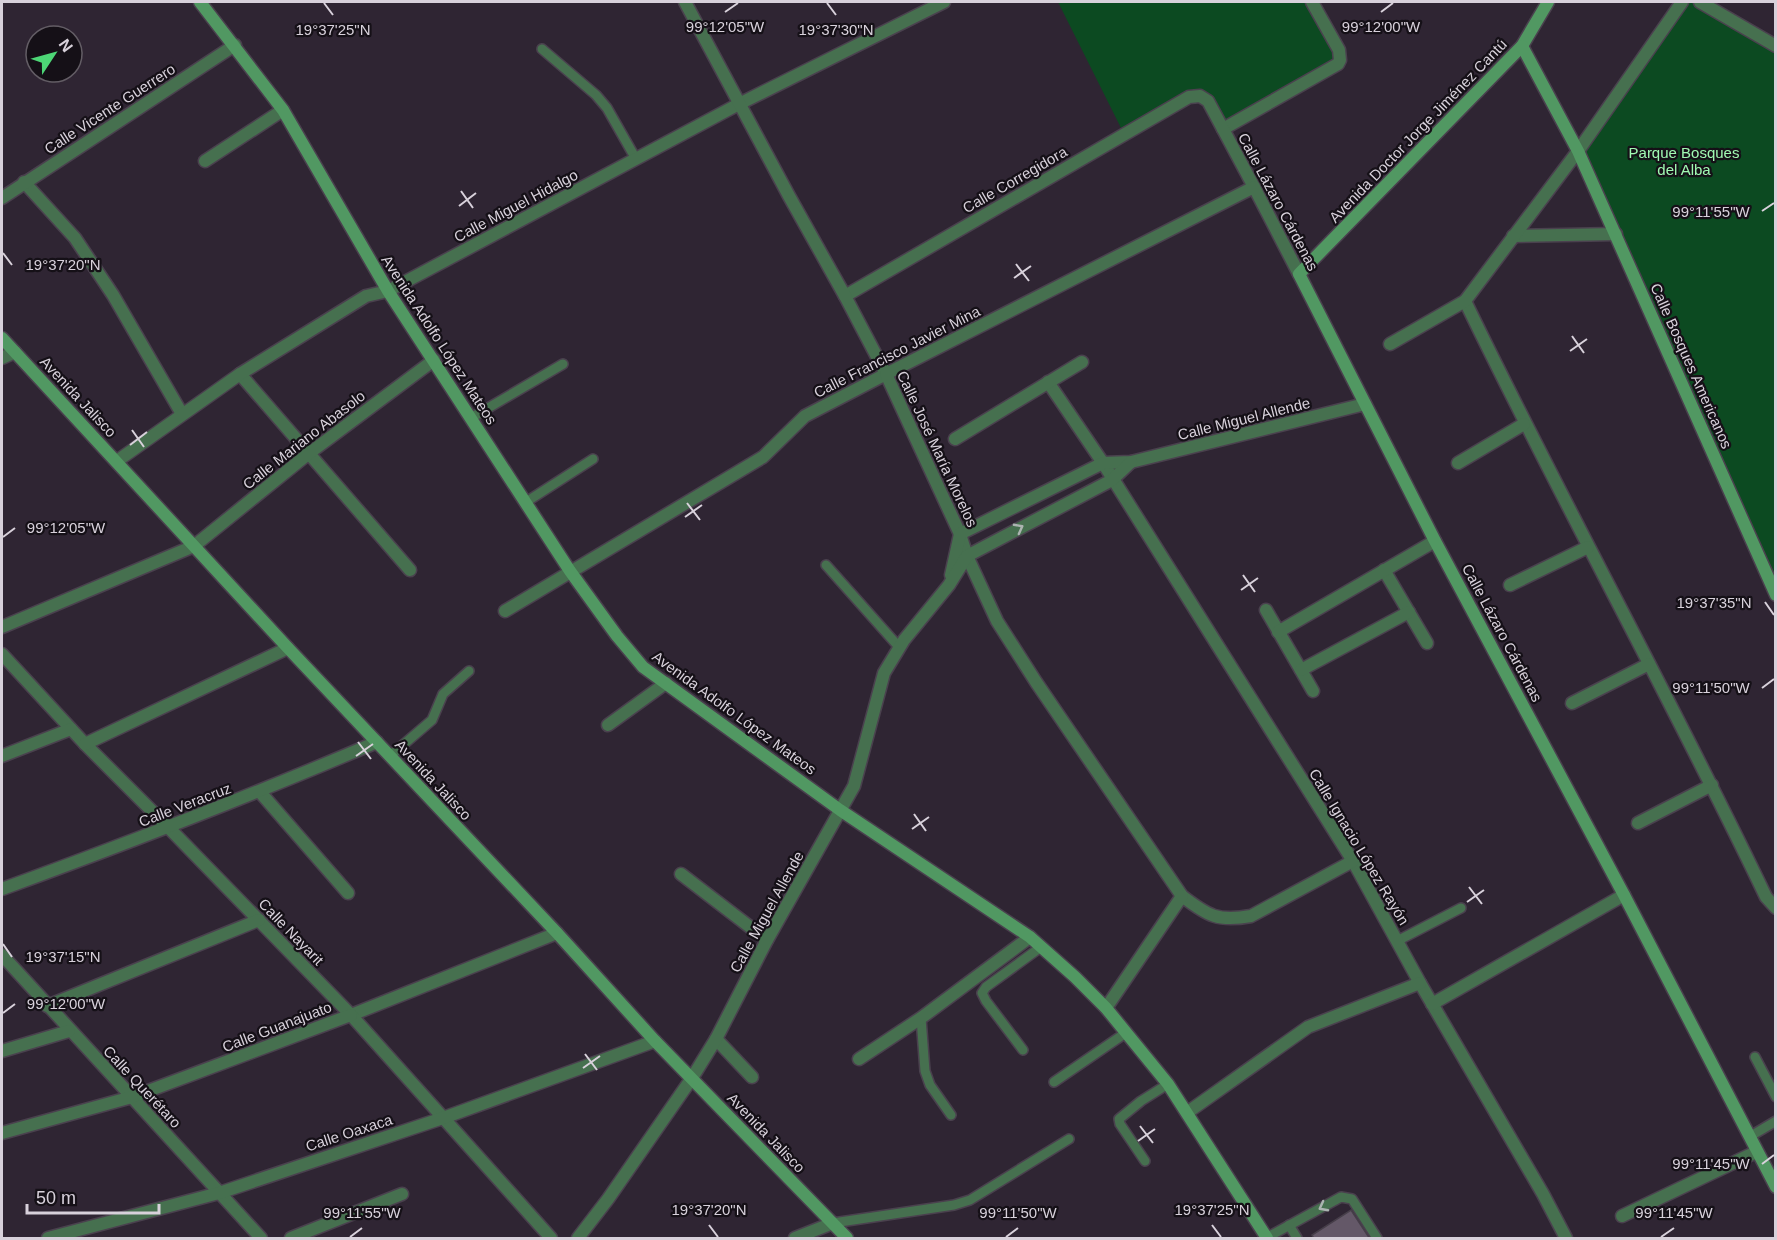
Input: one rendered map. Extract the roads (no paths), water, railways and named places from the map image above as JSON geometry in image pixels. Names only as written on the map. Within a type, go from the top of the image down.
[{"type":"main road","name":"Avenida Adolfo López Mateos","points":[[200,2],[283,110],[388,291],[570,571],[617,636],[643,667],[840,810],[1030,937],[1041,947],[1107,1008],[1168,1084],[1267,1238]]},
{"type":"main road","name":"Avenida Doctor Jorge Jiménez Cantú","points":[[1299,274],[1522,46],[1548,2]]},
{"type":"main road","name":"Calle Bosques Americanos","points":[[1522,46],[1578,150],[1776,595]]},
{"type":"main road","name":"Calle Lázaro Cárdenas","points":[[1299,274],[1435,540],[1776,1187]]},
{"type":"main road","name":"Avenida Jalisco","points":[[2,338],[655,1041],[847,1239]]},
{"type":"street","name":"Calle José María Morelos","points":[[685,2],[886,374],[960,534],[967,556],[997,621],[1182,896],[1201,911],[1219,919],[1251,916],[1353,861]]},
{"type":"street","name":"Calle Miguel Hidalgo","points":[[117,461],[240,374],[366,297],[388,291],[740,104],[944,2]]},
{"type":"street","points":[[1223,129],[1334,68],[1340,60],[1339,50],[1312,2]]},
{"type":"street","points":[[1390,345],[1465,302],[1578,150],[1682,2]]},
{"type":"street","points":[[1700,2],[1776,46]]},
{"type":"street","name":"Calle Vicente Guerrero","points":[[2,198],[235,45]]},
{"type":"street","name":"Calle Lázaro Cárdenas","points":[[1200,96],[1208,101],[1299,274]]},
{"type":"street","name":"Calle Corregidora","points":[[845,296],[1189,97],[1200,96]]},
{"type":"street","points":[[205,160],[283,110]]},
{"type":"street","points":[[24,182],[75,238],[112,295],[182,414]]},
{"type":"street","name":"Calle Francisco Javier Mina","points":[[505,612],[763,457],[805,416],[1254,187]]},
{"type":"street","points":[[1513,236],[1616,234]]},
{"type":"street","points":[[1465,302],[1524,424],[1712,785],[1766,897],[1776,908]]},
{"type":"street","points":[[2,358],[15,352]]},
{"type":"street","name":"Calle Mariano Abasolo","points":[[2,627],[194,546],[308,454],[434,360]]},
{"type":"street","points":[[955,439],[1082,362]]},
{"type":"street","points":[[240,374],[410,570]]},
{"type":"street","name":"Calle Ignacio López Rayón","points":[[1048,382],[1103,463],[1353,861],[1420,983],[1543,1194],[1566,1239]]},
{"type":"street","name":"Calle Miguel Allende","points":[[949,585],[960,534],[1103,463],[1131,462],[1365,404]]},
{"type":"street","points":[[1458,463],[1524,424]]},
{"type":"street","name":"Calle Miguel Allende","points":[[578,1239],[692,1078],[716,1039],[767,940],[854,786],[884,673],[899,647],[949,585],[967,556],[1112,480],[1131,462]]},
{"type":"street","points":[[1278,632],[1435,540]]},
{"type":"street","points":[[1510,585],[1588,547]]},
{"type":"street","points":[[1384,570],[1427,643]]},
{"type":"street","points":[[1266,610],[1313,691]]},
{"type":"street","points":[[1301,670],[1409,612]]},
{"type":"street","points":[[85,744],[288,648]]},
{"type":"street","name":"Calle Nayarit","points":[[2,654],[85,744],[170,828],[351,1015],[551,1239]]},
{"type":"street","points":[[1572,703],[1649,664]]},
{"type":"street","points":[[608,725],[666,683]]},
{"type":"street","points":[[2,756],[71,729]]},
{"type":"street","name":"Calle Veracruz","points":[[2,889],[170,828],[377,742]]},
{"type":"street","points":[[1638,823],[1712,785]]},
{"type":"street","points":[[260,792],[348,893]]},
{"type":"street","points":[[681,874],[767,940]]},
{"type":"street","points":[[1432,1004],[1624,895]]},
{"type":"street","points":[[1107,1008],[1182,896]]},
{"type":"street","points":[[46,1006],[259,920]]},
{"type":"street","name":"Calle Guanajuato","points":[[2,1133],[132,1097],[351,1015],[557,933]]},
{"type":"street","points":[[859,1059],[921,1018],[1030,937]]},
{"type":"street","name":"Calle Querétaro","points":[[2,955],[46,1006],[261,1239]]},
{"type":"street","points":[[1188,1112],[1308,1027],[1420,983]]},
{"type":"street","points":[[2,1051],[69,1031]]},
{"type":"street","points":[[716,1039],[752,1077]]},
{"type":"street","name":"Calle Oaxaca","points":[[48,1239],[219,1193],[442,1118],[655,1041]]},
{"type":"street","points":[[1622,1216],[1756,1152]]},
{"type":"street","points":[[291,1239],[402,1194]]},
{"type":"street","points":[[795,1239],[833,1223]]},
{"type":"lane","points":[[542,49],[596,95],[607,108],[636,159]]},
{"type":"lane","points":[[471,418],[563,364]]},
{"type":"lane","points":[[526,502],[593,459]]},
{"type":"lane","points":[[826,565],[899,647]]},
{"type":"lane","points":[[390,756],[432,720],[443,693],[469,671]]},
{"type":"lane","points":[[1397,941],[1461,908]]},
{"type":"lane","points":[[1023,1050],[982,993],[986,987],[1041,947]]},
{"type":"lane","points":[[921,1018],[925,1071],[930,1084],[951,1115]]},
{"type":"lane","points":[[1054,1083],[1127,1032]]},
{"type":"lane","points":[[1755,1057],[1776,1097]]},
{"type":"lane","points":[[1145,1161],[1119,1119],[1141,1101],[1168,1084]]},
{"type":"lane","points":[[1749,1137],[1776,1121]]},
{"type":"lane","points":[[833,1223],[954,1205],[970,1200],[1069,1139]]},
{"type":"lane","points":[[1267,1238],[1341,1197],[1347,1196],[1352,1199],[1377,1239]]},
{"type":"lane","points":[[1289,1225],[1297,1239]]},
{"type":"park label","name":"Parque Bosques del Alba","points":[[1684,162]]}]
